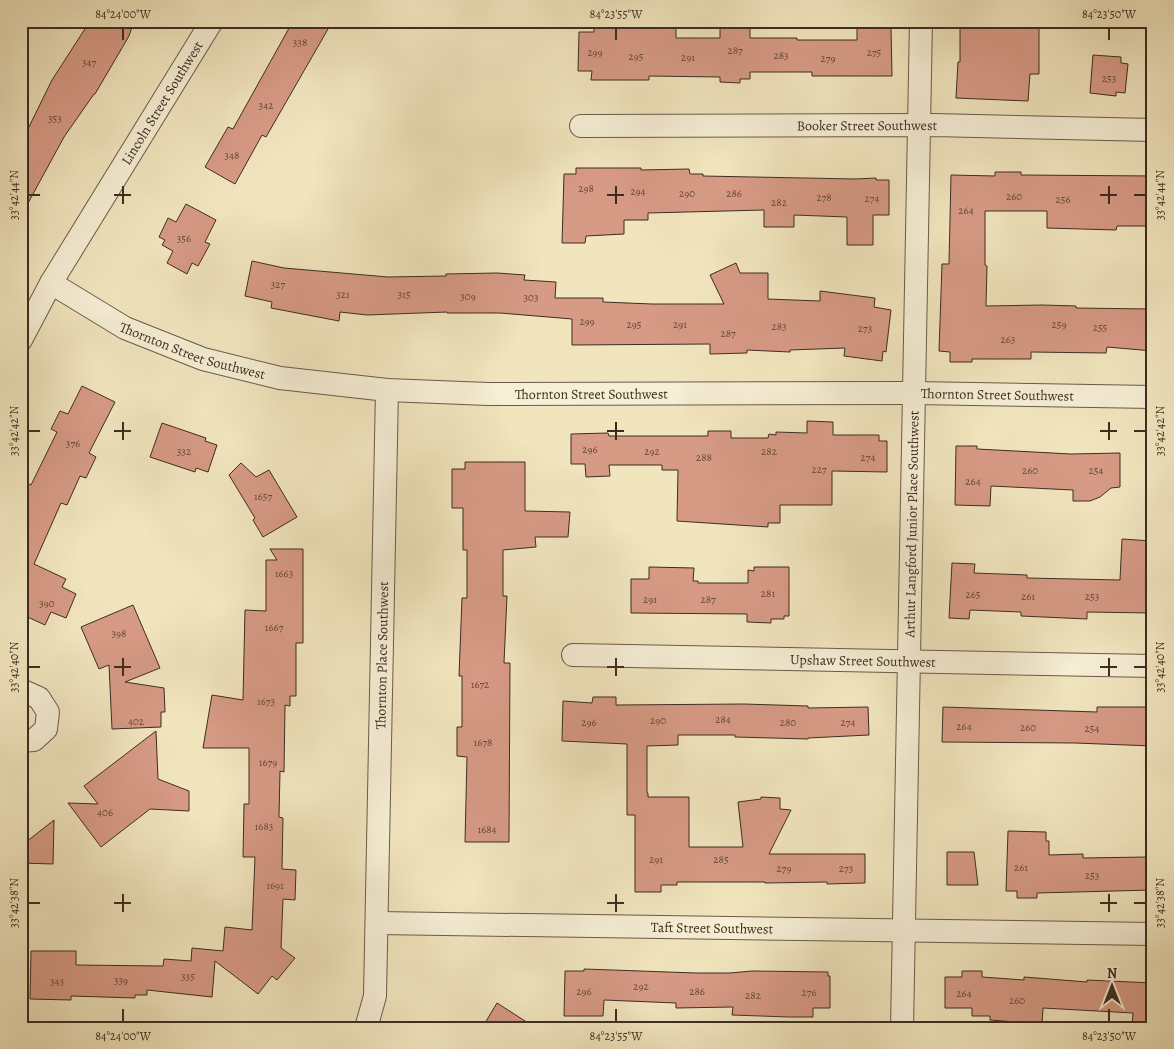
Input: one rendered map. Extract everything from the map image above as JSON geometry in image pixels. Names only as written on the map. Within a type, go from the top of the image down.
[{"type":"street","name":"Lincoln Street Southwest","points":[[21,340],[51,283],[212,21]]},
{"type":"street","name":"Arthur Langford Junior Place Southwest","points":[[902,1028],[921,21]]},
{"type":"street","name":"Booker Street Southwest","points":[[580,126],[919,125],[1153,130]]},
{"type":"street","name":"Thornton Street Southwest","points":[[51,283],[125,328],[203,359],[280,378],[387,390],[488,394],[914,392],[1153,397]]},
{"type":"street","name":"Thornton Place Southwest","points":[[377,922],[387,390]]},
{"type":"street","name":"Upshaw Street Southwest","points":[[573,655],[1153,666]]},
{"type":"street","points":[[21,690],[39,698],[48,712],[46,729],[34,740],[21,741]]},
{"type":"street","name":"Taft Street Southwest","points":[[377,922],[1153,934]]},
{"type":"street","points":[[366,1028],[375,996],[377,922]]},
{"type":"building","points":[[90,21],[134,21],[129,36],[95,94],[64,137],[21,216],[21,143],[52,80]]},
{"type":"building","points":[[293,21],[315,21],[328,29],[266,137],[262,135],[235,184],[205,167],[228,127],[233,129]]},
{"type":"building","points":[[642,21],[676,21],[676,38],[720,38],[720,21],[750,21],[750,38],[797,38],[797,40],[857,40],[857,27],[891,27],[892,76],[812,76],[812,72],[750,72],[750,79],[740,79],[740,83],[720,82],[720,77],[649,76],[649,80],[591,80],[592,71],[578,71],[579,32],[594,32],[594,23],[642,25]]},
{"type":"building","points":[[960,21],[1039,21],[1039,74],[1030,74],[1028,101],[956,98],[958,62],[960,62]]},
{"type":"building","points":[[1093,55],[1121,57],[1121,63],[1128,64],[1125,93],[1116,92],[1116,96],[1090,93]]},
{"type":"building","points":[[576,168],[689,169],[690,174],[703,174],[703,176],[876,178],[876,180],[889,180],[889,215],[873,215],[873,245],[847,245],[847,217],[794,215],[794,227],[764,227],[764,210],[648,213],[648,220],[624,220],[624,234],[586,236],[585,243],[562,243],[564,174],[576,174]]},
{"type":"building","points":[[995,172],[1021,172],[1021,175],[1153,176],[1153,226],[1117,226],[1116,230],[1047,228],[1047,211],[985,211],[985,265],[987,266],[986,306],[1042,305],[1076,306],[1076,308],[1150,309],[1153,311],[1153,351],[1107,347],[1106,353],[1031,352],[1031,359],[972,359],[972,362],[950,362],[950,352],[939,351],[942,264],[949,264],[951,175],[995,176]]},
{"type":"building","points":[[186,204],[216,220],[205,242],[210,244],[198,266],[192,263],[187,274],[167,263],[173,251],[162,245],[165,240],[159,237],[168,218],[176,222]]},
{"type":"building","points":[[252,261],[284,268],[388,277],[497,273],[525,275],[524,280],[556,282],[555,298],[603,298],[603,302],[652,304],[724,304],[710,275],[736,263],[740,273],[768,273],[768,299],[820,301],[820,291],[875,298],[874,307],[891,310],[886,352],[883,351],[882,361],[844,356],[845,348],[790,350],[790,352],[747,350],[747,353],[710,354],[710,344],[572,345],[572,319],[500,313],[447,312],[367,315],[340,312],[339,321],[271,308],[272,302],[245,296]]},
{"type":"building","points":[[82,386],[115,402],[89,453],[96,457],[86,478],[80,476],[67,505],[61,503],[34,564],[66,579],[62,587],[76,594],[66,618],[51,612],[45,625],[21,614],[21,495],[27,483],[31,485],[57,432],[51,429],[60,411],[68,414]]},
{"type":"building","points":[[807,421],[833,422],[833,435],[879,435],[879,441],[887,441],[887,472],[832,471],[832,505],[780,505],[780,523],[768,523],[768,527],[677,521],[678,470],[662,470],[662,465],[609,465],[610,476],[586,477],[585,464],[571,464],[571,434],[608,433],[609,436],[708,436],[708,431],[731,431],[731,438],[768,438],[769,434],[776,435],[776,432],[807,433]]},
{"type":"building","points":[[162,423],[206,438],[205,441],[217,445],[208,472],[196,468],[195,472],[150,457]]},
{"type":"building","points":[[956,446],[977,446],[977,449],[1071,454],[1120,453],[1120,487],[1111,488],[1100,497],[1090,501],[1073,501],[1073,490],[991,486],[990,506],[955,505]]},
{"type":"building","points":[[465,462],[525,462],[525,511],[570,512],[568,537],[535,537],[536,547],[503,550],[503,596],[507,596],[504,663],[510,663],[509,842],[465,842],[467,757],[457,756],[457,727],[462,727],[462,676],[459,676],[462,598],[467,598],[467,550],[463,550],[463,508],[452,508],[452,469],[465,469]]},
{"type":"building","points":[[241,463],[256,477],[269,470],[297,517],[263,537],[253,520],[255,518],[229,475]]},
{"type":"building","points":[[1122,539],[1152,541],[1153,613],[1087,612],[1087,619],[1021,616],[1021,612],[970,610],[969,619],[949,618],[952,563],[975,564],[974,573],[1027,575],[1027,578],[1120,580]]},
{"type":"building","points":[[270,549],[303,549],[303,643],[296,643],[296,696],[290,696],[290,706],[285,705],[284,772],[280,771],[279,817],[283,818],[282,869],[296,870],[295,900],[283,899],[281,948],[295,958],[277,980],[272,976],[258,994],[215,961],[212,997],[147,990],[147,995],[135,995],[135,998],[71,996],[71,1000],[30,999],[31,951],[76,951],[76,965],[163,966],[164,959],[191,961],[192,948],[223,951],[225,927],[252,930],[255,857],[243,857],[244,804],[249,804],[249,748],[203,748],[212,695],[243,700],[245,610],[266,611],[266,560],[277,560]]},
{"type":"building","points":[[649,567],[694,568],[693,581],[698,581],[698,583],[748,583],[748,570],[754,571],[754,567],[789,567],[789,616],[784,616],[784,619],[771,619],[771,623],[747,622],[747,614],[631,613],[631,579],[649,579]]},
{"type":"building","points":[[133,605],[160,668],[125,682],[164,688],[165,712],[161,712],[161,727],[112,729],[109,665],[99,669],[81,627]]},
{"type":"building","points":[[593,697],[616,697],[616,705],[744,704],[808,706],[808,708],[868,707],[869,735],[808,739],[735,737],[735,735],[678,735],[678,745],[647,746],[648,797],[689,797],[689,847],[743,847],[738,802],[761,799],[761,797],[780,798],[780,809],[791,810],[769,854],[865,854],[865,883],[677,882],[677,885],[661,885],[661,892],[635,892],[635,815],[627,815],[627,744],[562,741],[563,701],[592,703]]},
{"type":"building","points":[[943,707],[1097,712],[1097,707],[1153,707],[1153,746],[1075,743],[942,742]]},
{"type":"building","points":[[156,731],[158,779],[189,791],[189,811],[150,809],[101,847],[68,803],[98,804],[84,786]]},
{"type":"building","points":[[54,820],[53,864],[21,863],[21,846]]},
{"type":"building","points":[[1008,831],[1046,832],[1046,841],[1049,841],[1049,855],[1083,854],[1083,858],[1146,857],[1146,860],[1153,860],[1153,890],[1037,893],[1037,898],[1017,898],[1017,891],[1006,891]]},
{"type":"building","points":[[947,852],[974,852],[978,885],[947,885]]},
{"type":"building","points":[[584,969],[696,973],[752,971],[828,972],[828,976],[830,976],[830,1008],[813,1008],[813,1017],[732,1015],[733,1007],[676,1008],[676,1003],[604,1000],[603,1016],[564,1016],[565,971],[584,971]]},
{"type":"building","points":[[962,971],[982,971],[982,977],[1024,980],[1024,977],[1087,982],[1087,980],[1153,983],[1153,1027],[1132,1027],[1133,1013],[1043,1008],[1042,1024],[990,1020],[990,1016],[972,1016],[972,1008],[945,1008],[945,977],[962,977]]},
{"type":"building","points":[[497,1003],[536,1028],[482,1028]]}]
